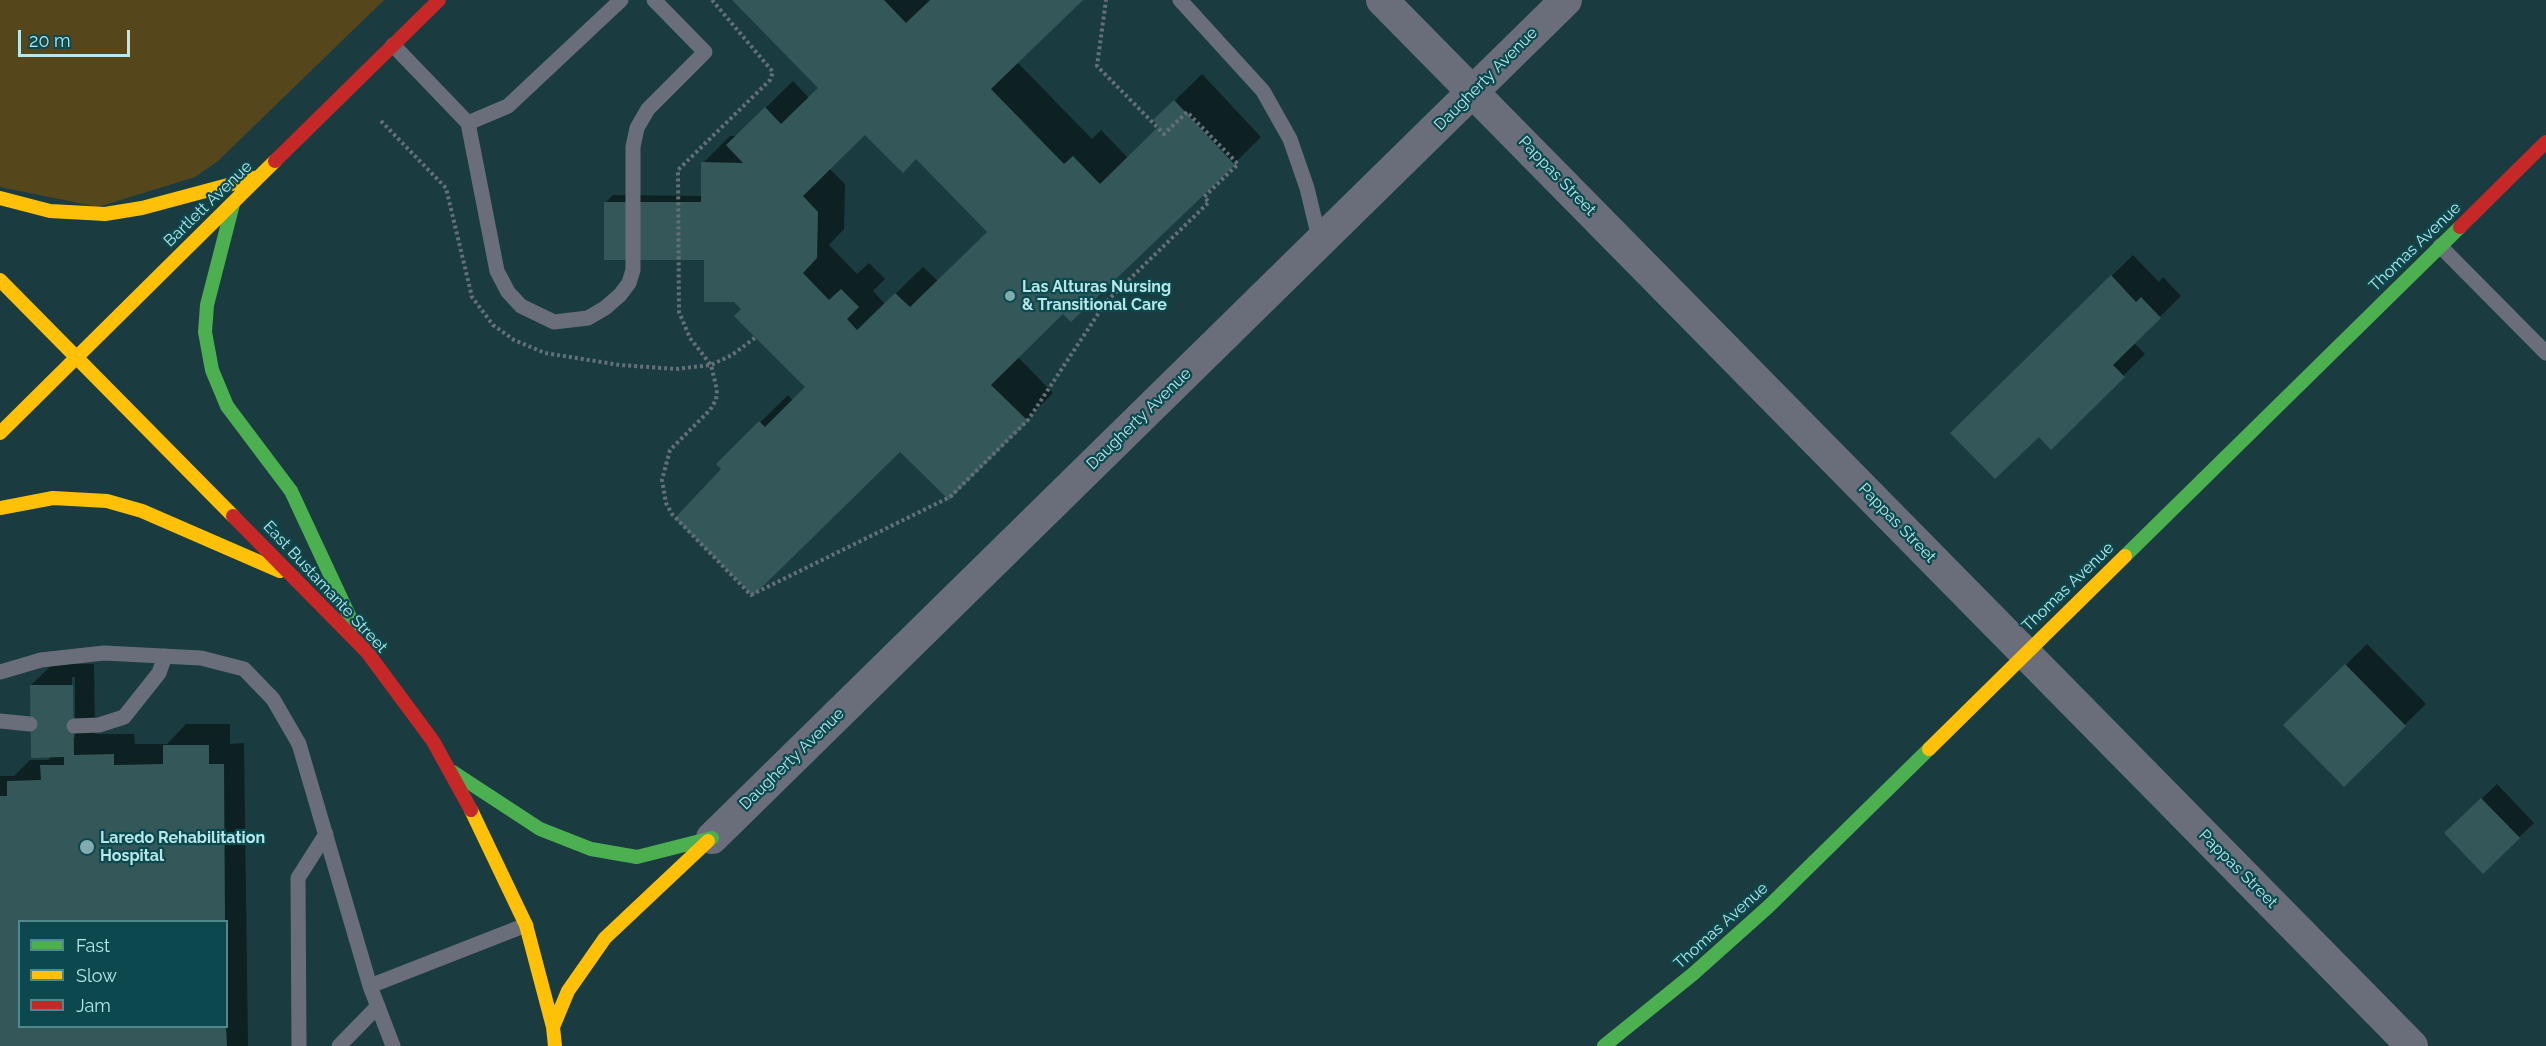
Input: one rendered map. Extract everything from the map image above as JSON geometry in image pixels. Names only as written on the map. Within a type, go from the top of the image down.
[{"type":"main road","name":"Bartlett Avenue","points":[[0,432],[439,0]]},
{"type":"main road","name":"Thomas Avenue","points":[[1604,1046],[1693,974],[1768,907],[2546,142]]},
{"type":"main road","points":[[0,198],[50,211],[105,214],[142,208],[260,177]]},
{"type":"main road","points":[[233,202],[207,305],[206,338],[212,370],[221,395],[234,417],[291,491],[367,652]]},
{"type":"main road","name":"East Bustamante Street","points":[[0,280],[297,578],[367,652],[433,741],[484,833],[526,925],[553,1027],[555,1046]]},
{"type":"main road","points":[[0,508],[53,498],[107,501],[142,511],[297,578]]},
{"type":"main road","points":[[449,769],[540,829],[591,849],[637,857],[712,838]]},
{"type":"main road","points":[[553,1027],[568,991],[605,938],[712,838]]},
{"type":"street","name":"Pappas Street","points":[[1382,0],[2412,1046]]},
{"type":"street","name":"Daugherty Avenue","points":[[712,838],[1566,0]]},
{"type":"lane","points":[[468,123],[508,106],[621,0]]},
{"type":"lane","points":[[393,45],[468,123],[497,271],[508,292],[520,306],[554,322],[570,322],[588,318],[605,308],[620,295],[629,283],[633,270],[633,147],[637,128],[648,109],[705,52],[654,0]]},
{"type":"lane","points":[[1180,0],[1263,91],[1290,139],[1307,188],[1320,242]]},
{"type":"lane","points":[[2440,246],[2546,353]]},
{"type":"lane","points":[[0,672],[41,660],[104,653],[201,658],[243,669],[273,699],[299,744],[370,986],[393,1046]]},
{"type":"lane","points":[[74,726],[99,725],[123,717],[159,673],[165,656]]},
{"type":"lane","points":[[0,721],[30,724]]},
{"type":"lane","points":[[299,1046],[298,878],[326,834]]},
{"type":"lane","points":[[370,986],[526,925]]},
{"type":"lane","points":[[339,1046],[378,1006]]},
{"type":"path","points":[[712,0],[773,72],[770,80],[678,170],[679,312],[690,338],[711,365],[717,390],[716,400],[710,410],[670,450],[662,480],[663,492],[672,514],[751,595],[950,496],[1028,420],[1106,302],[1209,202],[1204,197],[1238,164],[1187,112],[1164,134],[1097,66],[1106,0]]},
{"type":"shaded area","points":[[0,0],[384,0],[218,161],[195,177],[98,207],[0,187]]},
{"type":"building","name":"Las Alturas Nursing & Transitional Care","points":[[732,0],[884,0],[906,23],[930,0],[1083,0],[991,89],[1064,164],[1073,156],[1100,184],[1159,126],[1153,120],[1174,100],[1235,165],[1071,322],[1063,314],[991,385],[1028,421],[949,500],[900,452],[753,596],[675,518],[721,469],[716,464],[759,421],[765,427],[805,387],[734,316],[741,309],[734,302],[704,302],[704,260],[604,260],[604,202],[701,202],[701,162],[743,163],[726,145],[765,107],[781,124],[818,88]],"holes":[[[865,135],[903,173],[916,159],[987,232],[910,307],[895,293],[857,330],[847,319],[859,307],[841,289],[829,300],[803,273],[817,258],[818,212],[803,196]]]},
{"type":"building","points":[[2111,275],[2136,302],[2141,297],[2161,318],[2113,365],[2125,377],[2051,450],[2039,437],[1995,479],[1950,433]]},
{"type":"building","points":[[2345,664],[2406,726],[2344,787],[2283,725]]},
{"type":"building","points":[[30,685],[73,685],[74,755],[114,754],[114,765],[163,764],[163,745],[209,745],[209,764],[224,764],[225,920],[18,920],[18,1028],[226,1028],[227,1046],[0,1046],[0,796],[7,796],[7,781],[41,780],[40,765],[64,765],[64,757],[31,758]]},
{"type":"building","points":[[2481,798],[2520,838],[2483,874],[2444,833]]},
{"type":"traffic: fast","points":[[233,204],[207,305],[205,332],[212,370],[227,406],[291,491],[354,626]]},
{"type":"traffic: fast","points":[[2125,556],[2460,227]]},
{"type":"traffic: fast","points":[[1604,1046],[1693,974],[1768,907],[1929,749]]},
{"type":"traffic: fast","points":[[453,772],[540,829],[591,849],[637,857],[712,838]]},
{"type":"traffic: slow","points":[[0,433],[275,161]]},
{"type":"traffic: slow","points":[[0,198],[50,211],[105,214],[142,208],[258,177]]},
{"type":"traffic: slow","points":[[0,280],[233,516]]},
{"type":"traffic: slow","points":[[0,508],[53,498],[107,501],[142,511],[280,571]]},
{"type":"traffic: slow","points":[[1929,749],[2125,556]]},
{"type":"traffic: slow","points":[[471,810],[526,925],[553,1027],[555,1046]]},
{"type":"traffic: slow","points":[[553,1027],[568,991],[605,938],[708,841]]},
{"type":"traffic: jam","points":[[275,161],[439,0]]},
{"type":"traffic: jam","points":[[2460,227],[2546,142]]},
{"type":"traffic: jam","points":[[233,516],[367,652],[433,741],[471,810]]},
{"type":"place","name":"Las Alturas Nursing & Transitional Care","points":[[1010,296]]},
{"type":"place","name":"Laredo Rehabilitation Hospital","points":[[87,847]]}]
